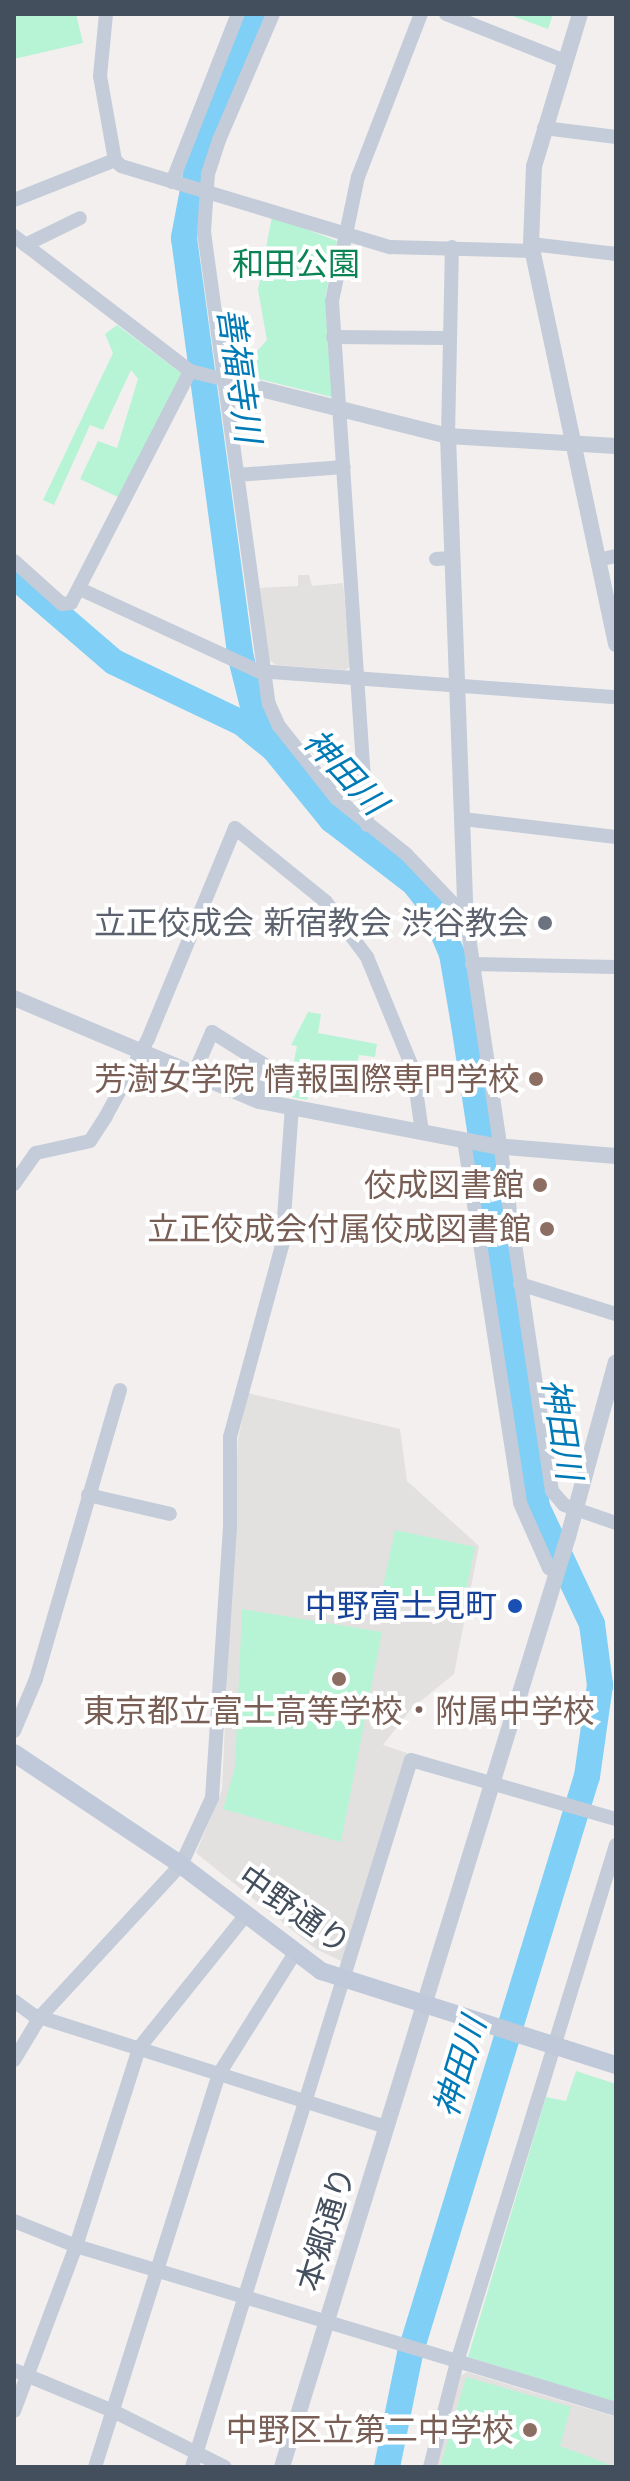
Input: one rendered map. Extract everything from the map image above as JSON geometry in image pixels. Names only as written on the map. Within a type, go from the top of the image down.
[{"type":"main road","name":"中野通り","points":[[14,1753],[181,1865],[295,1953],[341,1980],[554,2049],[616,2065]]},
{"type":"street","points":[[106,14],[100,76],[115,160],[127,169],[204,188],[390,247],[532,247],[616,254]]},
{"type":"street","points":[[177,183],[238,14]]},
{"type":"street","points":[[273,14],[219,140],[204,188],[204,232],[221,379],[237,475],[261,671],[279,726],[336,798],[406,854],[466,917]]},
{"type":"street","points":[[367,825],[332,301],[358,177],[421,14]]},
{"type":"street","points":[[446,14],[565,61]]},
{"type":"street","points":[[580,14],[544,128],[532,185],[532,247],[616,644]]},
{"type":"street","points":[[544,128],[616,137]]},
{"type":"street","points":[[14,200],[115,160]]},
{"type":"street","points":[[20,240],[80,218]]},
{"type":"street","points":[[20,240],[193,372],[448,436],[616,446]]},
{"type":"street","points":[[452,247],[444,558],[456,687],[466,917],[472,964],[497,1146],[552,1491],[576,1510],[616,1523]]},
{"type":"street","points":[[333,337],[448,338]]},
{"type":"street","points":[[14,561],[62,604],[71,603],[82,590],[193,372]]},
{"type":"street","points":[[237,475],[344,467]]},
{"type":"street","points":[[598,560],[616,556]]},
{"type":"street","points":[[82,590],[235,663],[261,671],[616,697]]},
{"type":"street","points":[[463,819],[616,837]]},
{"type":"street","points":[[14,1184],[36,1153],[90,1141],[140,1054],[235,828],[326,902],[367,957],[413,1069],[422,1132]]},
{"type":"street","points":[[472,964],[616,967]]},
{"type":"street","points":[[14,998],[140,1054],[259,1101],[497,1146],[616,1156]]},
{"type":"street","points":[[193,1076],[212,1032],[265,1065],[259,1101]]},
{"type":"street","points":[[14,2060],[40,2017],[181,1865],[212,1798],[230,1528],[230,1437],[282,1246],[292,1108]]},
{"type":"street","points":[[466,1141],[520,1503],[549,1568],[557,1572]]},
{"type":"street","points":[[520,1284],[616,1314]]},
{"type":"street","name":"本郷通り","points":[[282,2467],[568,1537],[616,1362]]},
{"type":"street","points":[[14,1731],[36,1679],[120,1390]]},
{"type":"street","points":[[88,1495],[170,1514]]},
{"type":"street","points":[[194,2460],[411,1760],[492,1786],[616,1819]]},
{"type":"street","points":[[430,2467],[457,2362],[616,1845]]},
{"type":"street","points":[[14,2411],[76,2246],[139,2048],[246,1915]]},
{"type":"street","points":[[95,2467],[219,2074],[295,1953]]},
{"type":"street","points":[[14,2001],[40,2017],[386,2127]]},
{"type":"street","points":[[14,2221],[76,2246],[616,2409]]},
{"type":"street","points":[[14,2370],[113,2411],[194,2460],[225,2467]]},
{"type":"shaded area","points":[[298,575],[309,575],[312,586],[343,583],[351,665],[346,670],[276,665],[267,658],[259,588],[298,586]]},
{"type":"shaded area","name":"東京都立富士高等学校・附属中学校","points":[[248,1393],[400,1429],[407,1481],[479,1546],[454,1674],[411,1709],[383,1745],[407,1753],[343,1962],[316,1949],[196,1853],[222,1790],[238,1439]]},
{"type":"shaded area","name":"中野区立第二中学校","points":[[467,2372],[616,2417],[616,2467],[436,2467],[460,2376]]},
{"type":"green space","points":[[14,14],[76,14],[83,43],[14,59]]},
{"type":"green space","points":[[507,14],[553,14],[548,29]]},
{"type":"green space","name":"和田公園","points":[[272,216],[337,241],[325,298],[332,397],[231,372],[226,355],[258,350],[267,340],[258,290]]},
{"type":"green space","points":[[117,325],[182,374],[120,498],[80,479],[98,441],[117,448],[138,379],[131,370],[103,430],[90,425],[54,505],[43,500],[113,353],[105,334]]},
{"type":"green space","points":[[308,1012],[321,1014],[318,1033],[377,1044],[375,1057],[359,1055],[355,1077],[313,1069],[307,1100],[287,1096],[297,1046],[291,1045]]},
{"type":"green space","points":[[395,1530],[475,1547],[461,1613],[381,1596]]},
{"type":"green space","points":[[242,1609],[382,1632],[341,1842],[223,1809],[235,1767]]},
{"type":"green space","points":[[576,2071],[616,2084],[616,2402],[468,2357],[546,2097],[566,2101]]},
{"type":"green space","name":"中野区立第二中学校","points":[[466,2377],[571,2407],[560,2446],[616,2467],[440,2467]]},
{"type":"waterway","name":"善福寺川","points":[[252,14],[203,137],[184,238],[241,658],[255,714],[270,741]]},
{"type":"waterway","name":"神田川","points":[[14,576],[114,662],[242,723],[274,749],[332,820],[414,883],[431,905],[452,954],[537,1507],[592,1624],[600,1685],[587,1776],[410,2354],[387,2467]]},
{"type":"place","name":"立正佼成会 新宿教会 渋谷教会","points":[[545,923]]},
{"type":"place","name":"芳澍女学院 情報国際専門学校","points":[[536,1079]]},
{"type":"place","name":"佼成図書館","points":[[540,1185]]},
{"type":"place","name":"立正佼成会付属佼成図書館","points":[[547,1229]]},
{"type":"place","name":"中野富士見町","points":[[515,1606]]},
{"type":"place","name":"東京都立富士高等学校・附属中学校","points":[[339,1679]]},
{"type":"place","name":"中野区立第二中学校","points":[[530,2430]]}]
